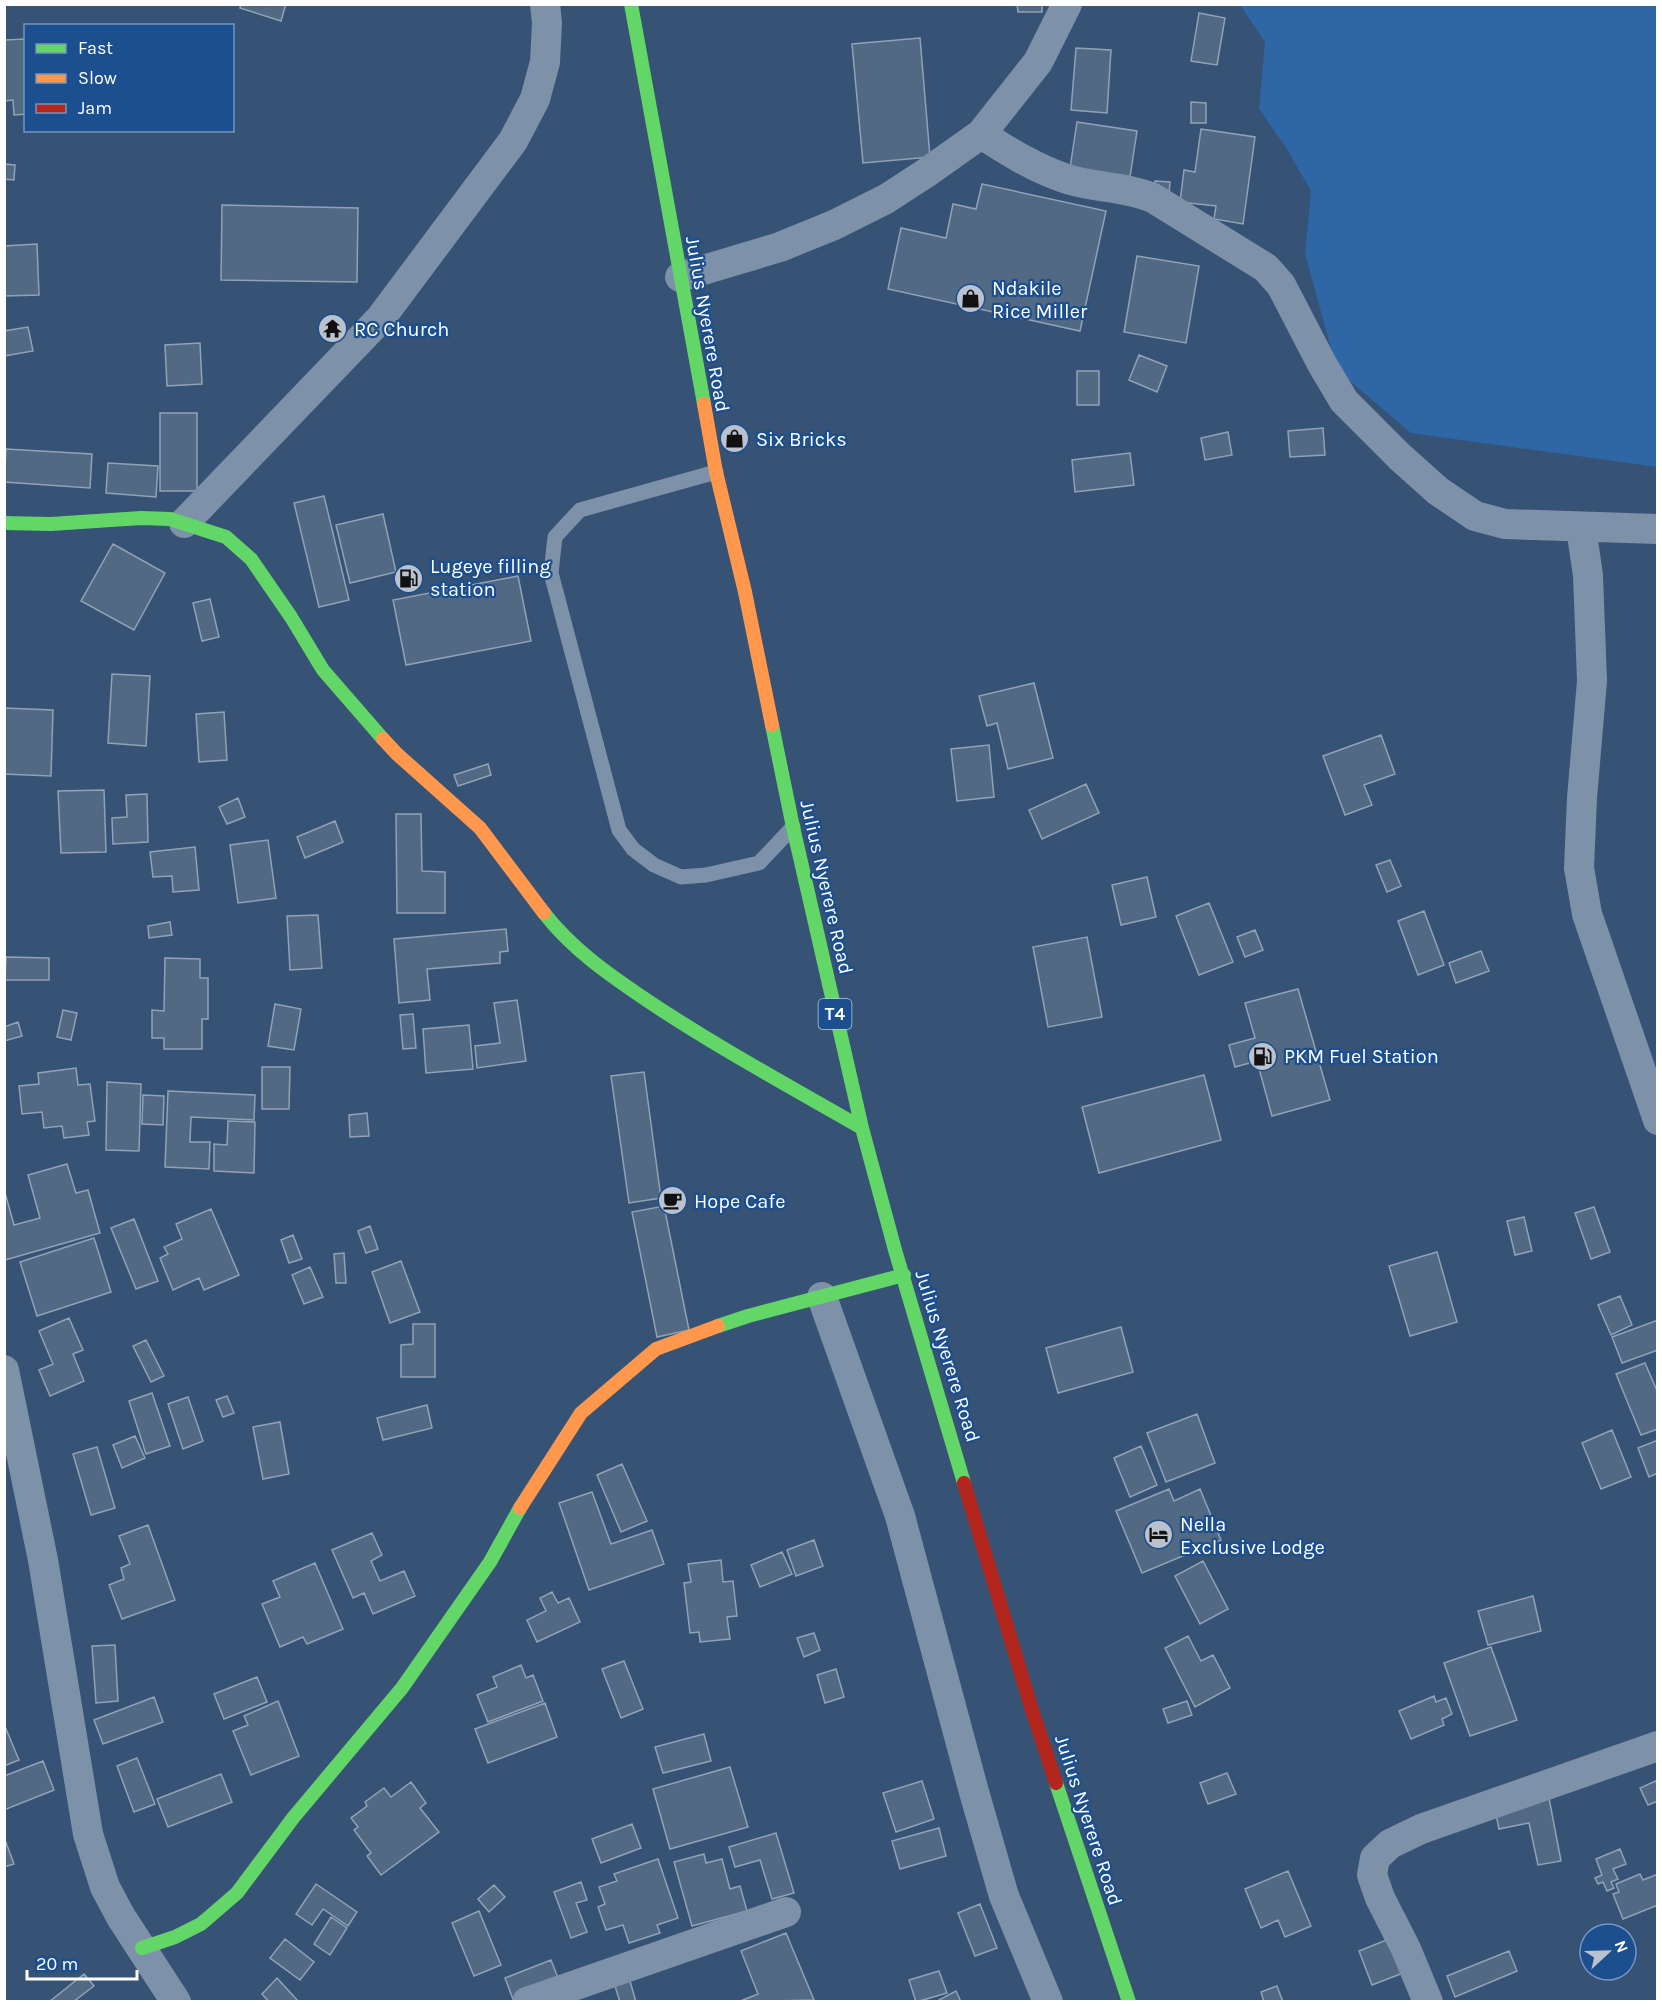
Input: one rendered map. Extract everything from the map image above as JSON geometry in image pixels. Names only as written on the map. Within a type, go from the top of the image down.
[{"type":"main road","name":"Julius Nyerere Road","points":[[631,4],[716,472],[745,592],[793,827],[862,1128],[1031,1707],[1129,2001]]},
{"type":"main road","points":[[4,524],[51,524],[141,518],[170,519],[226,537],[251,559],[291,617],[323,670],[357,711],[397,754],[480,828],[546,916],[577,948],[600,968],[680,1022],[862,1128]]},
{"type":"main road","points":[[142,1948],[175,1937],[201,1924],[237,1893],[293,1818],[402,1688],[490,1562],[531,1489],[581,1413],[656,1349],[684,1337],[748,1316],[904,1275]]},
{"type":"street","points":[[184,523],[380,319],[513,141],[536,99],[545,62],[547,23],[545,4]]},
{"type":"street","points":[[680,277],[780,247],[834,225],[886,199],[981,134],[1038,62],[1067,4]]},
{"type":"street","points":[[981,134],[1026,163],[1069,180],[1138,192],[1153,198],[1266,268],[1281,285],[1344,401],[1438,491],[1474,516],[1505,524],[1581,528],[1628,527],[1658,530]]},
{"type":"street","points":[[1581,528],[1588,575],[1592,681],[1582,798],[1579,868],[1587,914],[1658,1120]]},
{"type":"street","points":[[822,1297],[900,1516],[1004,1896],[1048,2001]]},
{"type":"street","points":[[4,1370],[43,1560],[88,1834],[105,1887],[176,2001]]},
{"type":"street","points":[[1428,2001],[1406,1949],[1380,1898],[1372,1875],[1375,1858],[1390,1844],[1421,1829],[1658,1746]]},
{"type":"street","points":[[526,2001],[786,1912]]},
{"type":"lane","points":[[716,472],[580,510],[555,537],[551,573],[620,830],[633,849],[654,865],[681,877],[706,875],[759,863],[793,827]]},
{"type":"shaded area","points":[[1240,5],[1657,5],[1657,467],[1411,433],[1337,370],[1305,254],[1311,191],[1287,149],[1259,109],[1265,42]]},
{"type":"building","points":[[241,4],[286,4],[281,21],[240,8]]},
{"type":"building","points":[[1017,4],[1042,4],[1042,12],[1018,12]]},
{"type":"building","points":[[1199,13],[1225,18],[1217,65],[1191,61]]},
{"type":"building","points":[[920,38],[930,157],[863,163],[852,44]]},
{"type":"building","points":[[24,39],[24,114],[14,115],[13,100],[4,101],[4,40]]},
{"type":"building","points":[[1076,48],[1111,50],[1107,113],[1071,110]]},
{"type":"building","points":[[1191,102],[1206,103],[1206,123],[1191,123]]},
{"type":"building","points":[[1077,122],[1137,131],[1130,177],[1070,168]]},
{"type":"building","points":[[1201,129],[1255,137],[1243,224],[1214,219],[1216,206],[1180,202],[1184,170],[1195,172]]},
{"type":"building","points":[[4,164],[15,165],[14,180],[4,179]]},
{"type":"building","points":[[1155,181],[1170,182],[1169,194],[1155,194]]},
{"type":"building","points":[[982,184],[1106,211],[1080,331],[888,289],[901,228],[946,238],[953,204],[976,209]]},
{"type":"building","points":[[222,205],[358,208],[357,282],[221,280]]},
{"type":"building","points":[[37,244],[39,295],[4,296],[4,246]]},
{"type":"building","points":[[1137,256],[1199,266],[1186,343],[1124,332]]},
{"type":"building","points":[[28,327],[33,351],[4,356],[4,331]]},
{"type":"building","points":[[200,343],[202,384],[167,386],[165,345]]},
{"type":"building","points":[[1139,355],[1167,366],[1157,392],[1129,380]]},
{"type":"building","points":[[1077,371],[1099,371],[1099,405],[1077,405]]},
{"type":"building","points":[[160,413],[197,413],[197,491],[160,491]]},
{"type":"building","points":[[1323,428],[1325,455],[1290,457],[1288,431]]},
{"type":"building","points":[[1228,432],[1232,455],[1205,460],[1201,438]]},
{"type":"building","points":[[6,449],[92,454],[90,488],[4,482]]},
{"type":"building","points":[[1130,453],[1134,485],[1075,492],[1072,460]]},
{"type":"building","points":[[108,463],[158,466],[156,497],[106,493]]},
{"type":"building","points":[[324,496],[349,600],[319,607],[294,503]]},
{"type":"building","points":[[383,514],[396,572],[350,583],[336,525]]},
{"type":"building","points":[[113,544],[165,573],[134,630],[81,601]]},
{"type":"building","points":[[518,576],[531,641],[406,665],[393,600]]},
{"type":"building","points":[[210,599],[219,637],[202,641],[193,603]]},
{"type":"building","points":[[112,674],[150,676],[146,746],[108,743]]},
{"type":"building","points":[[1034,683],[1053,758],[1008,769],[997,723],[987,726],[979,696]]},
{"type":"building","points":[[4,708],[53,710],[51,776],[4,774]]},
{"type":"building","points":[[224,712],[227,760],[199,762],[196,714]]},
{"type":"building","points":[[1381,735],[1395,774],[1364,785],[1372,805],[1345,815],[1323,756]]},
{"type":"building","points":[[989,745],[994,797],[957,801],[951,749]]},
{"type":"building","points":[[488,764],[491,775],[458,786],[454,775]]},
{"type":"building","points":[[1086,784],[1099,813],[1042,839],[1029,810]]},
{"type":"building","points":[[104,790],[106,852],[61,853],[58,791]]},
{"type":"building","points":[[147,794],[148,842],[113,844],[112,818],[127,817],[126,795]]},
{"type":"building","points":[[238,798],[245,817],[227,824],[219,807]]},
{"type":"building","points":[[396,814],[421,814],[422,871],[445,872],[445,913],[397,913]]},
{"type":"building","points":[[335,821],[343,842],[305,858],[297,837]]},
{"type":"building","points":[[268,840],[276,898],[238,903],[230,845]]},
{"type":"building","points":[[195,847],[199,890],[173,892],[172,876],[153,877],[150,852]]},
{"type":"building","points":[[1390,860],[1401,886],[1387,892],[1376,865]]},
{"type":"building","points":[[1147,877],[1156,917],[1121,925],[1112,885]]},
{"type":"building","points":[[1209,903],[1233,962],[1199,975],[1176,916]]},
{"type":"building","points":[[1424,911],[1444,965],[1418,975],[1398,921]]},
{"type":"building","points":[[318,915],[322,968],[290,970],[287,916]]},
{"type":"building","points":[[170,922],[172,935],[149,938],[148,926]]},
{"type":"building","points":[[506,929],[508,951],[500,952],[500,963],[427,969],[430,1000],[399,1003],[394,939]]},
{"type":"building","points":[[1255,930],[1263,950],[1245,957],[1237,937]]},
{"type":"building","points":[[1087,937],[1102,1017],[1048,1027],[1033,947]]},
{"type":"building","points":[[1481,951],[1489,971],[1456,983],[1449,963]]},
{"type":"building","points":[[6,957],[49,958],[49,980],[5,980]]},
{"type":"building","points":[[165,958],[200,959],[200,978],[208,978],[208,1019],[202,1019],[202,1049],[164,1049],[164,1038],[152,1038],[152,1010],[164,1011]]},
{"type":"building","points":[[1298,989],[1330,1100],[1272,1116],[1257,1061],[1235,1067],[1229,1045],[1255,1038],[1245,1003]]},
{"type":"building","points":[[517,1000],[526,1061],[477,1068],[475,1046],[500,1043],[494,1003]]},
{"type":"building","points":[[275,1004],[301,1009],[294,1050],[268,1046]]},
{"type":"building","points":[[63,1010],[77,1013],[71,1040],[57,1037]]},
{"type":"building","points":[[413,1014],[416,1048],[403,1049],[400,1015]]},
{"type":"building","points":[[18,1022],[22,1036],[4,1041],[4,1027]]},
{"type":"building","points":[[469,1025],[473,1069],[426,1073],[423,1029]]},
{"type":"building","points":[[262,1067],[290,1067],[289,1109],[262,1109]]},
{"type":"building","points":[[76,1068],[78,1085],[90,1084],[95,1121],[87,1122],[89,1135],[64,1138],[62,1126],[44,1128],[42,1112],[22,1114],[19,1086],[39,1084],[38,1073]]},
{"type":"building","points":[[644,1072],[661,1198],[629,1203],[611,1076]]},
{"type":"building","points":[[1204,1075],[1221,1140],[1099,1173],[1082,1107]]},
{"type":"building","points":[[107,1082],[141,1084],[139,1151],[106,1150]]},
{"type":"building","points":[[168,1091],[255,1095],[254,1120],[191,1117],[190,1142],[210,1142],[209,1169],[165,1167]]},
{"type":"building","points":[[143,1095],[164,1096],[163,1125],[142,1124]]},
{"type":"building","points":[[367,1113],[369,1136],[350,1137],[349,1115]]},
{"type":"building","points":[[228,1121],[255,1122],[254,1173],[214,1171],[214,1144],[227,1145]]},
{"type":"building","points":[[67,1164],[76,1193],[88,1190],[100,1233],[5,1260],[4,1189],[14,1225],[40,1218],[28,1175]]},
{"type":"building","points":[[664,1206],[689,1330],[657,1337],[632,1212]]},
{"type":"building","points":[[1594,1207],[1610,1252],[1591,1259],[1575,1213]]},
{"type":"building","points":[[211,1209],[239,1275],[204,1290],[199,1278],[173,1290],[160,1258],[168,1254],[164,1247],[182,1239],[176,1224]]},
{"type":"building","points":[[1524,1217],[1532,1251],[1515,1255],[1507,1221]]},
{"type":"building","points":[[134,1219],[158,1281],[136,1289],[111,1228]]},
{"type":"building","points":[[370,1226],[378,1249],[366,1253],[358,1231]]},
{"type":"building","points":[[293,1235],[302,1259],[289,1263],[281,1240]]},
{"type":"building","points":[[94,1238],[111,1292],[37,1316],[20,1262]]},
{"type":"building","points":[[1437,1252],[1457,1322],[1410,1336],[1389,1266]]},
{"type":"building","points":[[344,1253],[346,1283],[336,1283],[334,1254]]},
{"type":"building","points":[[401,1261],[420,1312],[390,1323],[372,1272]]},
{"type":"building","points":[[310,1267],[323,1297],[304,1304],[292,1275]]},
{"type":"building","points":[[1620,1296],[1632,1325],[1611,1335],[1598,1305]]},
{"type":"building","points":[[69,1318],[83,1350],[73,1354],[84,1381],[50,1396],[39,1370],[53,1364],[39,1331]]},
{"type":"building","points":[[1658,1320],[1658,1350],[1622,1363],[1612,1337]]},
{"type":"building","points":[[413,1324],[435,1324],[435,1377],[401,1377],[401,1345],[413,1344]]},
{"type":"building","points":[[1121,1327],[1133,1372],[1058,1393],[1046,1348]]},
{"type":"building","points":[[146,1340],[164,1376],[151,1382],[133,1346]]},
{"type":"building","points":[[1645,1363],[1658,1393],[1658,1429],[1641,1435],[1616,1374]]},
{"type":"building","points":[[152,1393],[170,1446],[146,1454],[129,1401]]},
{"type":"building","points":[[227,1396],[234,1413],[223,1417],[216,1400]]},
{"type":"building","points":[[188,1397],[203,1441],[183,1449],[168,1404]]},
{"type":"building","points":[[427,1405],[432,1428],[383,1440],[377,1418]]},
{"type":"building","points":[[1197,1414],[1215,1463],[1166,1482],[1147,1433]]},
{"type":"building","points":[[280,1422],[289,1474],[263,1479],[253,1427]]},
{"type":"building","points":[[1612,1430],[1631,1477],[1601,1489],[1582,1443]]},
{"type":"building","points":[[135,1436],[145,1458],[122,1468],[113,1445]]},
{"type":"building","points":[[1658,1440],[1658,1473],[1649,1477],[1638,1448]]},
{"type":"building","points":[[1141,1446],[1157,1485],[1130,1497],[1114,1458]]},
{"type":"building","points":[[97,1447],[115,1508],[91,1515],[73,1454]]},
{"type":"building","points":[[622,1464],[647,1521],[621,1532],[597,1475]]},
{"type":"building","points":[[1169,1489],[1174,1501],[1200,1489],[1221,1540],[1142,1573],[1116,1511]]},
{"type":"building","points":[[592,1492],[611,1544],[652,1530],[664,1564],[589,1590],[559,1503]]},
{"type":"building","points":[[148,1525],[175,1600],[122,1619],[109,1585],[124,1579],[121,1568],[130,1564],[119,1536]]},
{"type":"building","points":[[372,1533],[382,1555],[371,1561],[380,1581],[404,1571],[415,1596],[373,1614],[364,1593],[353,1598],[332,1550]]},
{"type":"building","points":[[814,1540],[823,1566],[796,1576],[787,1550]]},
{"type":"building","points":[[782,1552],[792,1574],[760,1587],[751,1565]]},
{"type":"building","points":[[721,1560],[723,1582],[733,1581],[737,1616],[727,1617],[730,1639],[700,1642],[699,1632],[690,1633],[684,1583],[691,1582],[688,1564]]},
{"type":"building","points":[[1203,1561],[1228,1609],[1200,1624],[1175,1576]]},
{"type":"building","points":[[315,1563],[343,1629],[307,1644],[303,1637],[280,1647],[262,1604],[280,1597],[273,1581]]},
{"type":"building","points":[[552,1592],[558,1603],[569,1598],[580,1622],[537,1642],[527,1620],[546,1611],[540,1598]]},
{"type":"building","points":[[1533,1596],[1541,1631],[1488,1645],[1478,1611]]},
{"type":"building","points":[[814,1633],[820,1650],[804,1657],[797,1638]]},
{"type":"building","points":[[1188,1636],[1201,1661],[1213,1655],[1230,1688],[1195,1707],[1165,1648]]},
{"type":"building","points":[[115,1645],[118,1701],[96,1703],[92,1646]]},
{"type":"building","points":[[1491,1647],[1517,1720],[1470,1736],[1444,1663]]},
{"type":"building","points":[[624,1661],[643,1709],[621,1718],[602,1669]]},
{"type":"building","points":[[521,1665],[526,1678],[533,1675],[543,1701],[488,1722],[477,1695],[497,1687],[493,1677]]},
{"type":"building","points":[[836,1669],[844,1697],[825,1703],[817,1675]]},
{"type":"building","points":[[257,1677],[267,1702],[224,1719],[214,1694]]},
{"type":"building","points":[[1434,1696],[1436,1702],[1446,1698],[1452,1714],[1442,1719],[1444,1725],[1411,1739],[1399,1711]]},
{"type":"building","points":[[154,1697],[163,1722],[103,1744],[94,1720]]},
{"type":"building","points":[[278,1701],[299,1756],[251,1775],[233,1731],[248,1725],[244,1716]]},
{"type":"building","points":[[1187,1701],[1192,1715],[1168,1723],[1163,1709]]},
{"type":"building","points":[[545,1703],[557,1737],[488,1763],[475,1729]]},
{"type":"building","points":[[4,1724],[19,1760],[4,1766]]},
{"type":"building","points":[[704,1734],[711,1761],[663,1773],[655,1747]]},
{"type":"building","points":[[137,1758],[155,1804],[134,1812],[117,1766]]},
{"type":"building","points":[[43,1761],[54,1790],[4,1810],[4,1776]]},
{"type":"building","points":[[730,1767],[748,1827],[670,1849],[653,1789]]},
{"type":"building","points":[[1227,1773],[1236,1794],[1208,1804],[1200,1783]]},
{"type":"building","points":[[221,1774],[232,1802],[168,1827],[157,1799]]},
{"type":"building","points":[[1658,1780],[1658,1801],[1648,1805],[1640,1788]]},
{"type":"building","points":[[922,1781],[934,1819],[896,1832],[883,1793]]},
{"type":"building","points":[[411,1782],[426,1803],[420,1808],[439,1832],[381,1875],[367,1856],[371,1853],[354,1830],[358,1827],[351,1818],[367,1806],[365,1802],[384,1788],[391,1797]]},
{"type":"building","points":[[1549,1798],[1561,1861],[1538,1865],[1529,1823],[1499,1829],[1495,1809]]},
{"type":"building","points":[[632,1824],[641,1848],[601,1863],[592,1839]]},
{"type":"building","points":[[939,1828],[946,1856],[900,1869],[892,1841]]},
{"type":"building","points":[[776,1833],[794,1893],[772,1899],[760,1860],[735,1867],[729,1847]]},
{"type":"building","points":[[4,1837],[14,1864],[4,1867]]},
{"type":"building","points":[[1620,1849],[1626,1864],[1613,1869],[1618,1879],[1611,1882],[1614,1888],[1607,1891],[1603,1882],[1598,1884],[1595,1878],[1602,1875],[1596,1859]]},
{"type":"building","points":[[704,1854],[706,1863],[722,1859],[730,1889],[740,1886],[747,1911],[692,1926],[674,1862]]},
{"type":"building","points":[[658,1859],[678,1918],[657,1925],[660,1933],[629,1943],[623,1925],[606,1930],[598,1907],[605,1904],[599,1887],[617,1881],[614,1874]]},
{"type":"building","points":[[1288,1871],[1311,1926],[1285,1937],[1278,1920],[1261,1928],[1245,1889]]},
{"type":"building","points":[[1640,1874],[1643,1880],[1658,1874],[1658,1905],[1623,1919],[1613,1894],[1619,1892],[1616,1884]]},
{"type":"building","points":[[581,1882],[587,1900],[576,1903],[587,1932],[571,1938],[554,1892]]},
{"type":"building","points":[[316,1884],[357,1912],[348,1926],[323,1909],[312,1925],[296,1914]]},
{"type":"building","points":[[494,1885],[505,1897],[489,1912],[478,1899]]},
{"type":"building","points":[[980,1904],[997,1948],[975,1956],[958,1913]]},
{"type":"building","points":[[479,1911],[501,1965],[474,1976],[452,1923]]},
{"type":"building","points":[[331,1917],[347,1928],[330,1955],[314,1944]]},
{"type":"building","points":[[786,1933],[814,2000],[738,2002],[758,1994],[741,1951]]},
{"type":"building","points":[[285,1939],[314,1962],[300,1980],[270,1958]]},
{"type":"building","points":[[1389,1939],[1403,1973],[1372,1985],[1359,1951]]},
{"type":"building","points":[[1509,1951],[1517,1971],[1455,1997],[1447,1976]]},
{"type":"building","points":[[551,1960],[560,1983],[514,2002],[505,1978]]},
{"type":"building","points":[[939,1971],[947,1993],[916,2002],[909,1980]]},
{"type":"building","points":[[84,1974],[94,1986],[73,2002],[49,2002]]},
{"type":"building","points":[[277,1978],[299,2002],[269,2002],[262,1994]]},
{"type":"building","points":[[630,1981],[636,2002],[620,2002],[615,1986]]},
{"type":"building","points":[[1277,1986],[1283,2002],[1264,2002],[1261,1992]]},
{"type":"building","points":[[956,1991],[961,2002],[937,2001]]},
{"type":"traffic: fast","points":[[631,4],[704,404]]},
{"type":"traffic: fast","points":[[4,523],[51,524],[141,518],[170,519],[226,537],[251,559],[291,617],[323,670],[383,739]]},
{"type":"traffic: fast","points":[[772,725],[862,1128],[895,1250],[964,1483]]},
{"type":"traffic: fast","points":[[544,913],[566,938],[604,970],[645,999],[725,1049],[862,1128]]},
{"type":"traffic: fast","points":[[718,1326],[904,1275]]},
{"type":"traffic: fast","points":[[142,1948],[175,1937],[201,1924],[237,1893],[293,1818],[402,1688],[490,1562],[520,1508]]},
{"type":"traffic: fast","points":[[1056,1783],[1129,2002]]},
{"type":"traffic: slow","points":[[704,404],[716,472],[745,592],[772,725]]},
{"type":"traffic: slow","points":[[383,739],[480,828],[544,913]]},
{"type":"traffic: slow","points":[[520,1508],[581,1413],[656,1349],[718,1326]]},
{"type":"traffic: jam","points":[[964,1483],[1056,1783]]},
{"type":"place","name":"Ndakile Rice Miller","points":[[971,299]]},
{"type":"place","name":"RC Church","points":[[333,329]]},
{"type":"place","name":"Six Bricks","points":[[735,439]]},
{"type":"place","name":"Lugeye filling station","points":[[409,578]]},
{"type":"place","name":"PKM Fuel Station","points":[[1263,1056]]},
{"type":"place","name":"Hope Cafe","points":[[673,1201]]},
{"type":"place","name":"Nella Exclusive Lodge","points":[[1159,1535]]}]
